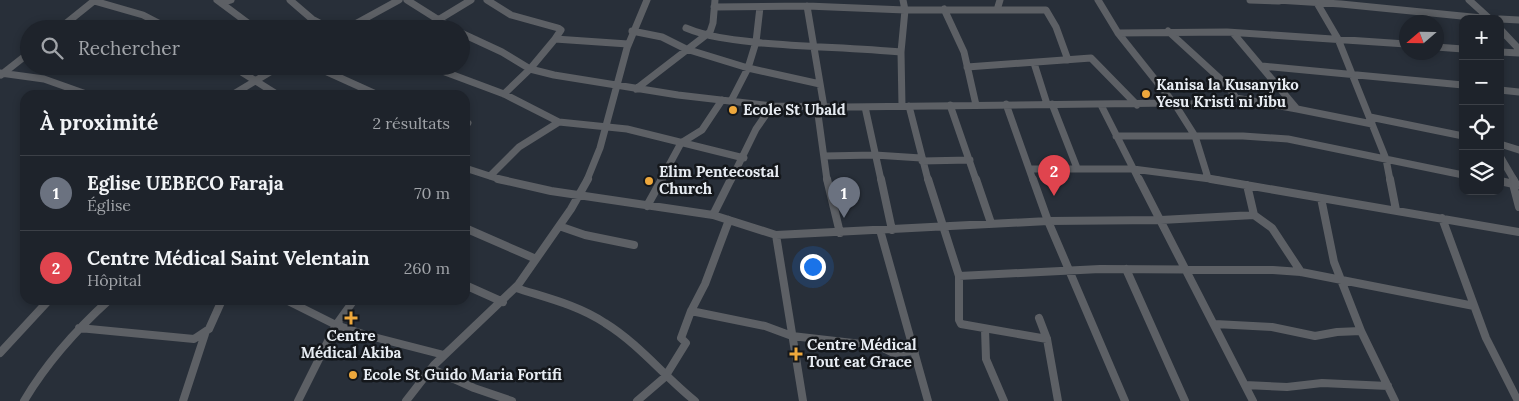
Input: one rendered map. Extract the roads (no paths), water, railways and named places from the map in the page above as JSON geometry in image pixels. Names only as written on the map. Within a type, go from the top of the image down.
[{"type":"street","points":[[70,20],[95,0],[143,15],[153,20]]},
{"type":"street","points":[[219,2],[231,0]]},
{"type":"street","points":[[290,0],[314,20]]},
{"type":"street","points":[[362,20],[399,0]]},
{"type":"street","points":[[407,0],[438,20],[469,0]]},
{"type":"street","points":[[487,0],[492,5],[514,16],[561,30],[530,69],[504,94]]},
{"type":"street","points":[[406,401],[444,356],[516,288],[579,196],[607,128],[615,86],[632,31],[647,0]]},
{"type":"street","points":[[904,0],[905,10],[901,52],[905,106],[959,276],[960,323],[985,329],[1047,338]]},
{"type":"street","points":[[997,10],[1000,0]]},
{"type":"street","points":[[1098,0],[1118,33],[1175,104],[1195,136],[1208,178]]},
{"type":"street","points":[[1250,0],[1317,3],[1459,16]]},
{"type":"street","points":[[1469,0],[1486,15]]},
{"type":"street","points":[[219,2],[244,20]]},
{"type":"street","points":[[636,89],[686,49],[706,36],[712,28],[715,3],[760,7],[850,4],[905,10],[1046,10],[1056,27],[1068,60]]},
{"type":"street","points":[[1317,3],[1338,39],[1386,159],[1396,210]]},
{"type":"street","points":[[806,6],[820,84],[824,156],[840,233]]},
{"type":"street","points":[[731,102],[748,68],[756,42],[760,7]]},
{"type":"street","points":[[944,10],[964,52],[976,105]]},
{"type":"street","points":[[1504,19],[1519,20]]},
{"type":"street","points":[[686,28],[706,36],[756,42],[814,48],[853,48],[901,52]]},
{"type":"street","points":[[632,31],[662,37],[686,49],[748,68],[820,84]]},
{"type":"street","points":[[1118,33],[1168,31],[1234,33],[1399,43]]},
{"type":"street","points":[[1168,31],[1227,85],[1236,98]]},
{"type":"street","points":[[1234,33],[1297,110]]},
{"type":"street","points":[[1504,33],[1519,49]]},
{"type":"street","points":[[470,36],[502,52],[530,69],[615,86],[731,102],[772,106],[820,107],[1006,104],[1137,105],[1175,104],[1236,98],[1297,110],[1459,135]]},
{"type":"street","points":[[555,39],[628,44]]},
{"type":"street","points":[[1444,47],[1459,49]]},
{"type":"street","points":[[1504,52],[1519,53]]},
{"type":"street","points":[[966,67],[1088,58],[1094,60],[1137,105]]},
{"type":"street","points":[[1,74],[20,60]]},
{"type":"street","points":[[1034,63],[1077,168]]},
{"type":"street","points":[[1262,66],[1459,85]]},
{"type":"street","points":[[1,74],[44,80],[74,90]]},
{"type":"street","points":[[246,75],[270,90]]},
{"type":"street","points":[[241,90],[266,75]]},
{"type":"street","points":[[332,75],[363,90]]},
{"type":"street","points":[[453,75],[504,94],[559,122],[627,129],[744,158]]},
{"type":"street","points":[[1504,90],[1519,92]]},
{"type":"street","points":[[647,206],[681,143],[702,130],[722,100]]},
{"type":"street","points":[[1006,104],[1068,270],[1125,401]]},
{"type":"street","points":[[950,105],[991,224]]},
{"type":"street","points":[[1101,105],[1253,401]]},
{"type":"street","points":[[713,215],[744,158],[756,129],[772,106]]},
{"type":"street","points":[[865,107],[892,230]]},
{"type":"street","points":[[490,176],[519,147],[559,122]]},
{"type":"street","points":[[1116,136],[1288,139],[1459,174]]},
{"type":"street","points":[[1504,145],[1519,150]]},
{"type":"street","points":[[824,156],[876,154],[922,160],[970,160]]},
{"type":"street","points":[[1504,163],[1516,184],[1519,207]]},
{"type":"street","points":[[1031,169],[1133,169],[1208,178],[1518,233]]},
{"type":"street","points":[[470,170],[509,182],[579,196],[713,215],[776,235],[840,233],[1048,220],[1161,220],[1254,215],[1272,228],[1300,272]]},
{"type":"street","points":[[1247,185],[1254,215]]},
{"type":"street","points":[[1321,198],[1334,262],[1362,331],[1395,401]]},
{"type":"street","points":[[1442,218],[1494,357],[1518,401]]},
{"type":"street","points":[[636,401],[666,377],[686,343],[682,338],[691,311],[705,284],[729,220]]},
{"type":"street","points":[[558,226],[584,235],[634,245]]},
{"type":"street","points":[[470,230],[536,259]]},
{"type":"street","points":[[880,230],[928,401]]},
{"type":"street","points":[[776,235],[803,401]]},
{"type":"street","points":[[959,276],[1068,270],[1247,268],[1300,272],[1474,306]]},
{"type":"street","points":[[1126,269],[1185,401]]},
{"type":"street","points":[[470,287],[503,302]]},
{"type":"street","points":[[516,288],[591,314],[634,345],[666,377],[695,401]]},
{"type":"street","points":[[0,353],[44,305]]},
{"type":"street","points":[[24,401],[60,349],[104,305]]},
{"type":"street","points":[[183,401],[205,334],[214,323],[220,305]]},
{"type":"street","points":[[296,305],[336,325],[444,356]]},
{"type":"street","points":[[298,401],[336,325],[350,305]]},
{"type":"street","points":[[691,311],[765,326],[792,336],[879,346],[893,353],[915,351]]},
{"type":"street","points":[[1039,318],[1047,338],[1058,401]]},
{"type":"street","points":[[1215,324],[1272,327],[1315,336],[1337,332],[1362,331]]},
{"type":"street","points":[[79,328],[181,339],[194,339],[205,334]]},
{"type":"street","points":[[985,329],[986,359],[1004,401]]},
{"type":"street","points":[[432,369],[474,388],[512,401]]},
{"type":"street","points":[[1245,385],[1287,387],[1322,383],[1388,386]]},
{"type":"place","name":"Kanisa la Kusanyiko Yesu Kristi ni Jibu","points":[[1146,94]]},
{"type":"place","name":"Ecole St Ubald","points":[[733,110]]},
{"type":"place","name":"Elim Pentecostal Church","points":[[649,181]]},
{"type":"place","name":"Centre Médical Saint Velentain","points":[[1054,196]]},
{"type":"place","name":"Eglise UEBECO Faraja","points":[[844,218]]},
{"type":"place","name":"Centre Médical Akiba","points":[[351,318]]},
{"type":"place","name":"Centre Médical Tout eat Grace","points":[[796,354]]},
{"type":"place","name":"Ecole St Guido Maria Fortifi","points":[[353,375]]}]
